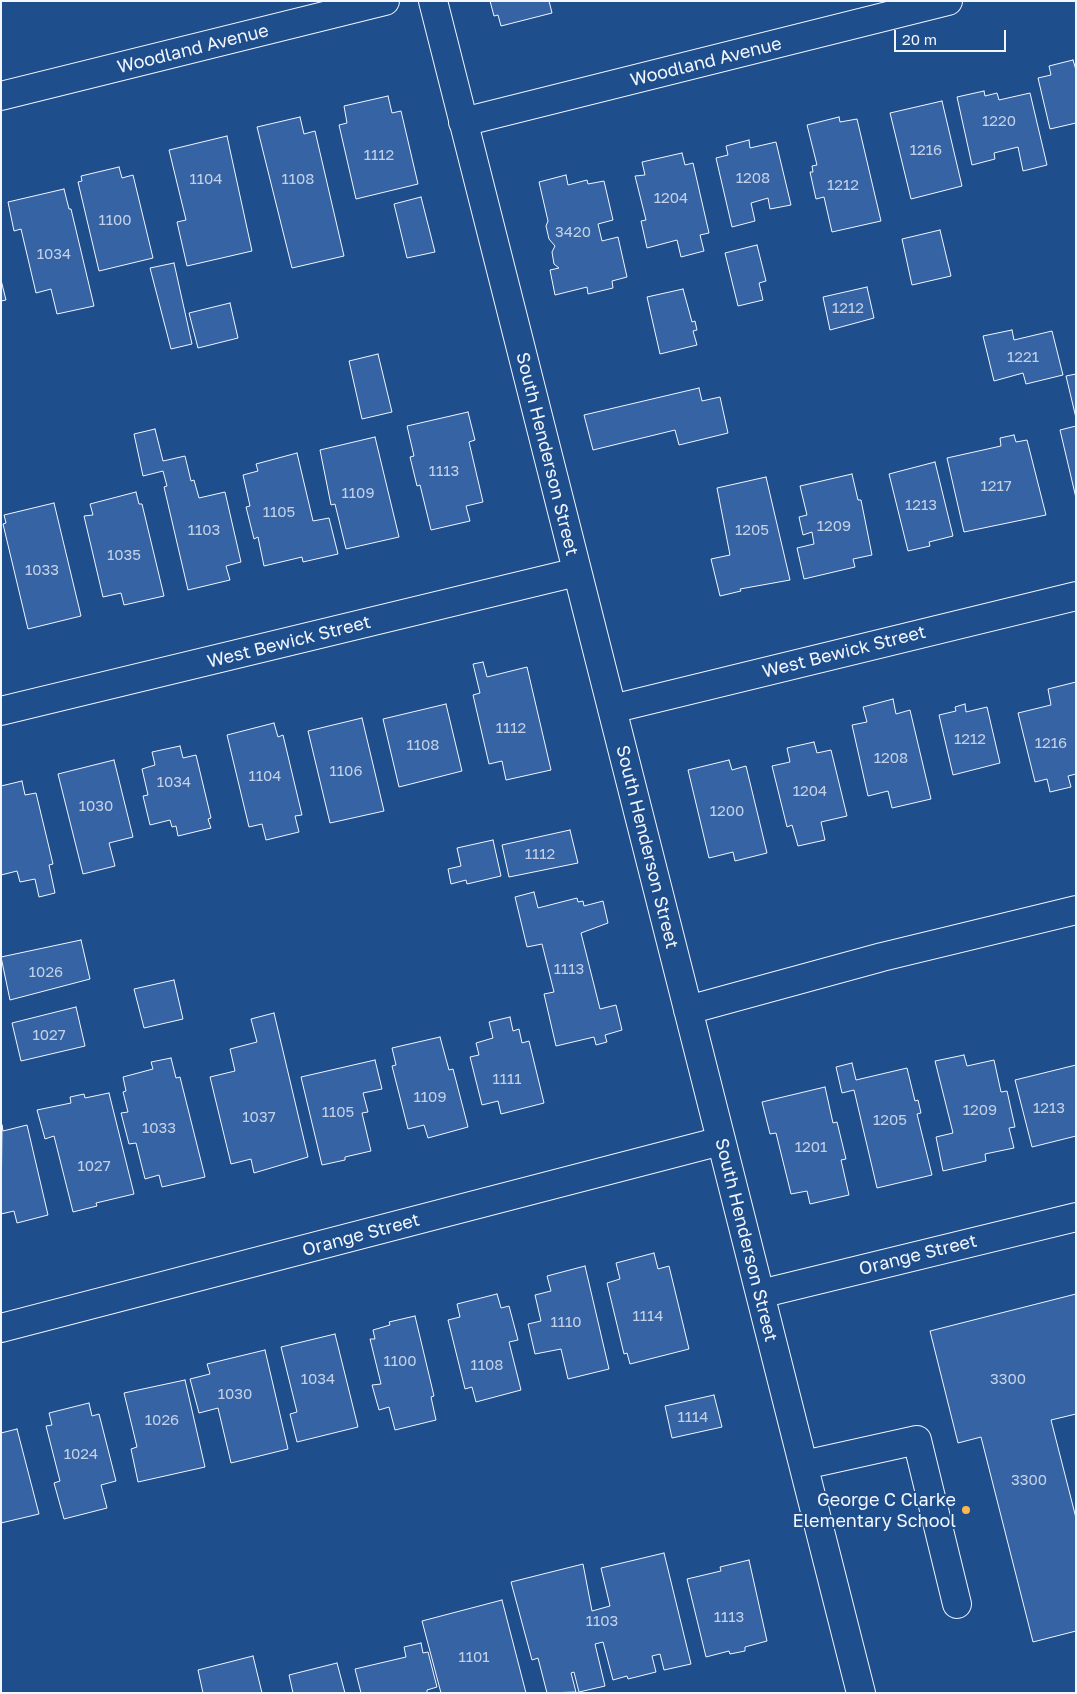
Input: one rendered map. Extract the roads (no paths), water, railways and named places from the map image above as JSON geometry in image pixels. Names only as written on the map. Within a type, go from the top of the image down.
[{"type":"street","name":"Woodland Avenue","points":[[1,96],[385,1]]},
{"type":"street","name":"South Henderson Street","points":[[433,1],[861,1693]]},
{"type":"street","name":"Woodland Avenue","points":[[463,122],[948,1]]},
{"type":"street","name":"West Bewick Street","points":[[1,711],[577,572]]},
{"type":"street","name":"West Bewick Street","points":[[612,708],[1076,596]]},
{"type":"street","points":[[688,1010],[882,957],[1076,910]]},
{"type":"street","name":"Orange Street","points":[[1,1328],[721,1142]]},
{"type":"street","name":"Orange Street","points":[[760,1294],[1076,1217]]},
{"type":"street","points":[[804,1465],[917,1440],[957,1604]]},
{"type":"place","name":"George C Clarke Elementary School","points":[[966,1510]]}]
